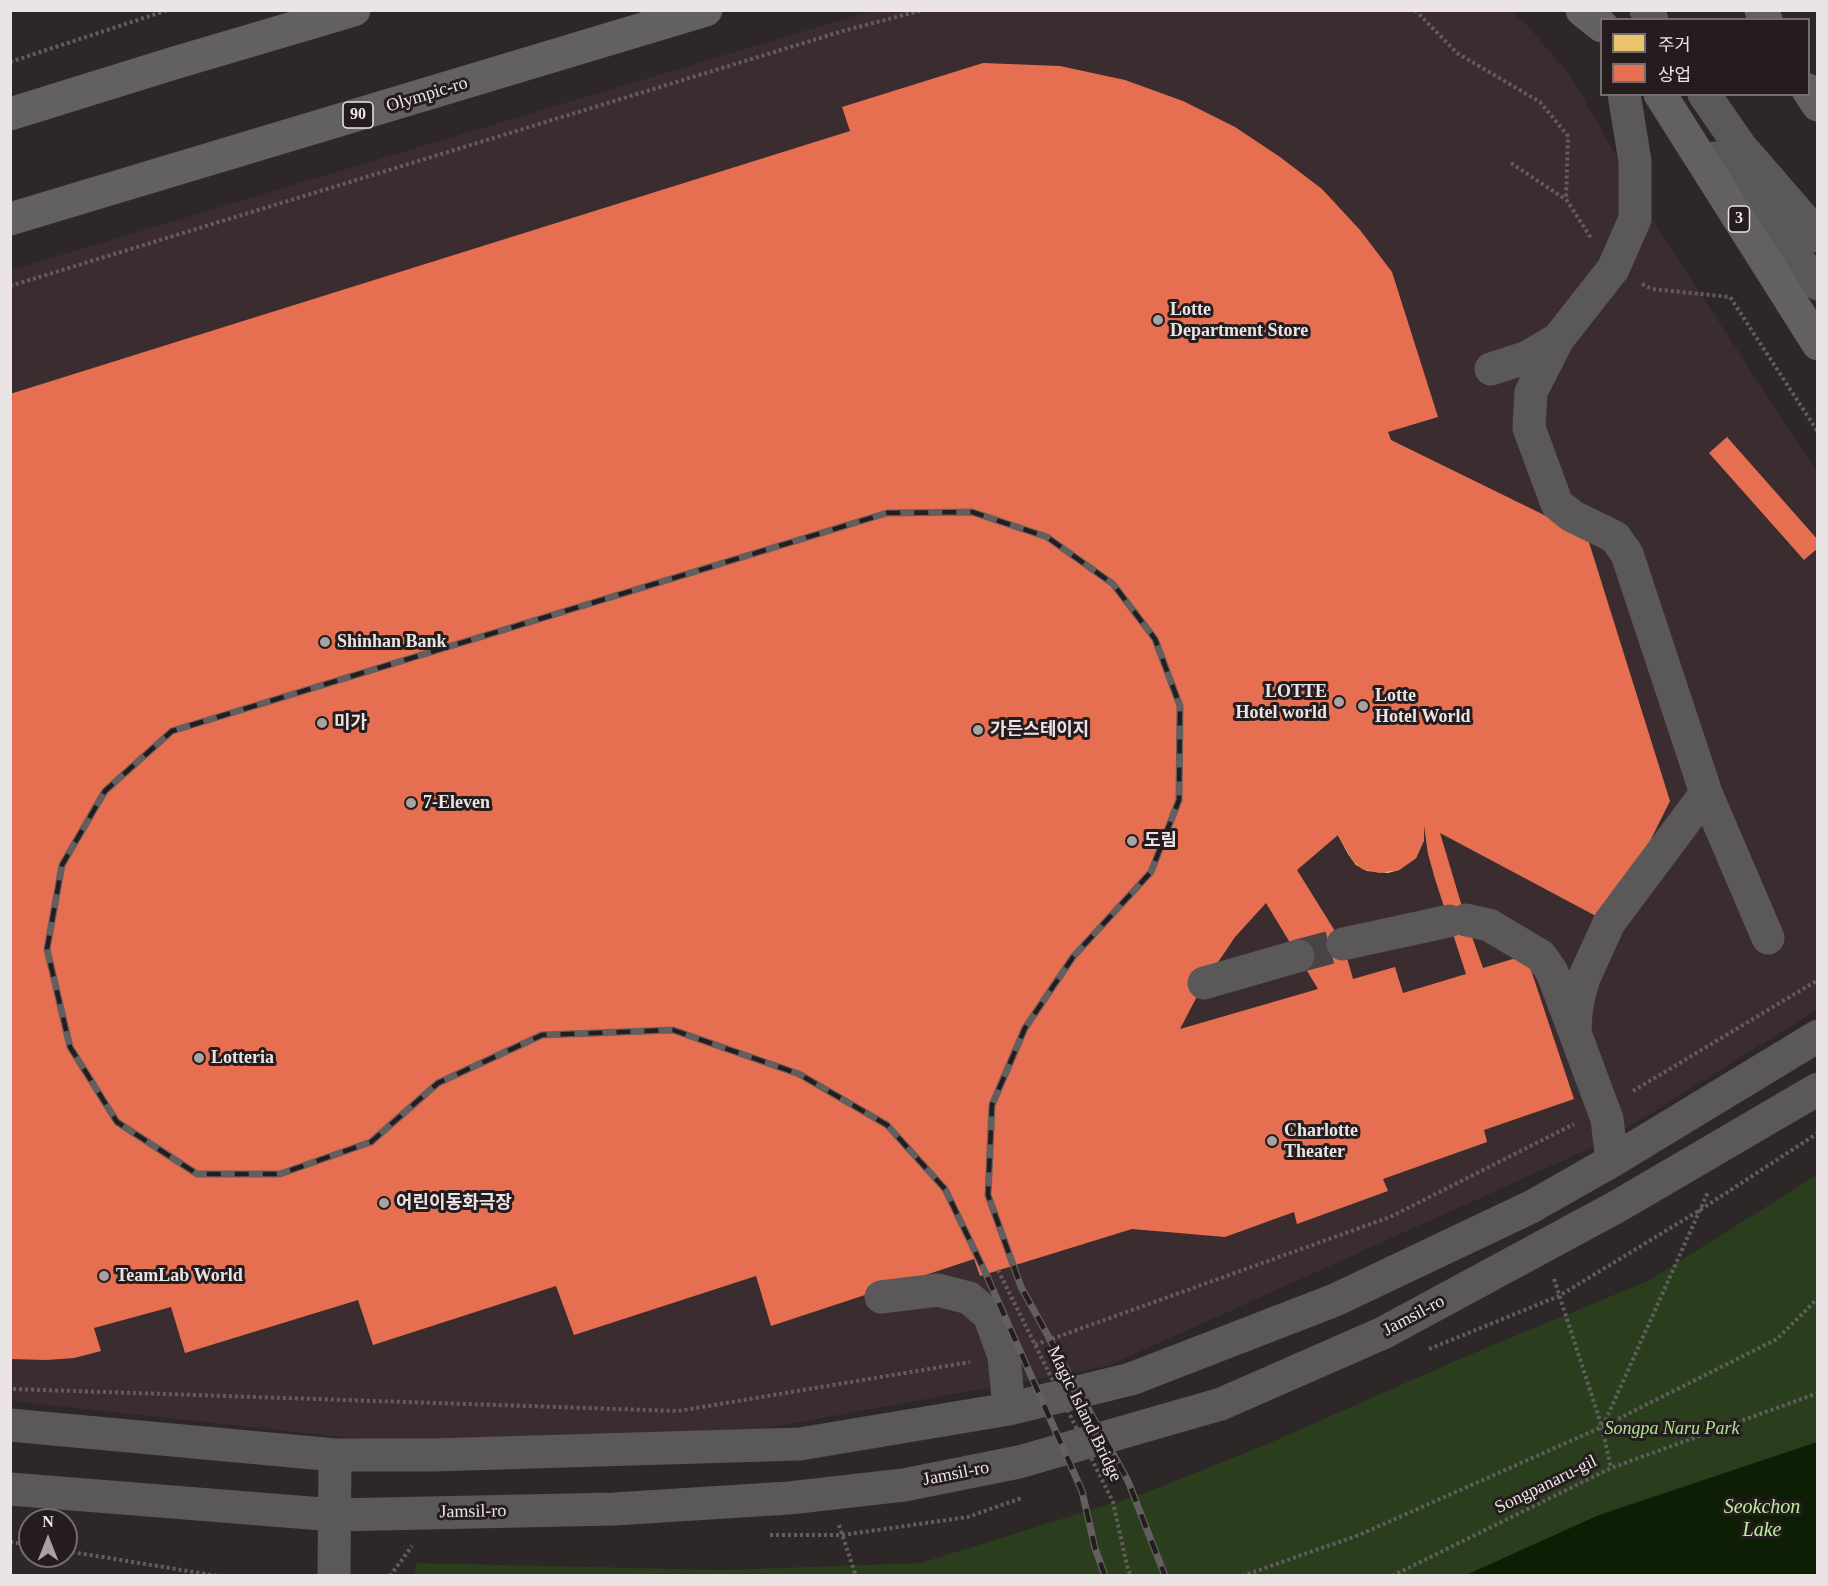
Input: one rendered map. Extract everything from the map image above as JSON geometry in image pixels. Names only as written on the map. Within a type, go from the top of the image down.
[{"type":"main road","points":[[10,114],[354,10]]},
{"type":"main road","name":"Olympic-ro","points":[[10,219],[705,10]]},
{"type":"main road","points":[[1582,10],[1600,24]]},
{"type":"main road","points":[[1810,92],[1818,105]]},
{"type":"main road","name":"3","points":[[1661,96],[1818,344]]},
{"type":"street","points":[[1623,96],[1635,161],[1635,219],[1613,269],[1558,339],[1531,392],[1529,428],[1557,504],[1572,516],[1615,537],[1627,554],[1706,794],[1768,938]]},
{"type":"street","points":[[1662,96],[1818,284]]},
{"type":"street","points":[[1705,96],[1740,146],[1818,236]]},
{"type":"street","points":[[1491,369],[1528,357],[1558,339]]},
{"type":"street","points":[[1575,1033],[1576,1013],[1584,978],[1609,923],[1706,794]]},
{"type":"street","points":[[1343,944],[1457,920],[1489,925],[1541,956],[1552,972],[1607,1119],[1612,1161]]},
{"type":"street","points":[[1204,983],[1298,956]]},
{"type":"street","points":[[10,1425],[335,1455],[433,1455],[800,1444],[1009,1409],[1131,1380],[1335,1300],[1531,1207],[1612,1161],[1818,1036]]},
{"type":"street","name":"Jamsil-ro","points":[[10,1489],[335,1515],[614,1509],[828,1494],[904,1485],[1019,1462],[1221,1404],[1383,1333],[1618,1206],[1818,1089]]},
{"type":"street","points":[[881,1297],[938,1290],[969,1298],[989,1315],[1004,1356],[1009,1409]]},
{"type":"street","points":[[334,1575],[335,1455]]},
{"type":"path","points":[[10,62],[168,10]]},
{"type":"path","points":[[10,286],[843,31],[923,10]]},
{"type":"path","points":[[1511,163],[1566,199]]},
{"type":"path","points":[[10,1389],[678,1411],[1004,1356],[1390,1217],[1603,1109],[1818,980]]},
{"type":"path","points":[[1602,1427],[1709,1190]]},
{"type":"path","points":[[1544,1247],[1602,1427],[1611,1468]]},
{"type":"path","name":"Magic Island Bridge","points":[[998,1270],[1113,1502],[1131,1575]]},
{"type":"path","points":[[1242,1575],[1359,1535],[1602,1427],[1777,1340],[1818,1298]]},
{"type":"path","name":"Songpanaru-gil","points":[[1392,1575],[1611,1468],[1818,1393]]},
{"type":"path","points":[[828,1494],[856,1575]]},
{"type":"path","points":[[78,1553],[218,1575]]},
{"type":"shaded area","points":[[1509,10],[1527,25],[1570,75],[1665,240],[1817,471],[1817,1010],[1604,1142],[1108,1366],[679,1444],[389,1442],[11,1401],[11,270],[871,11]]},
{"type":"green space","name":"Songpa Naru Park","points":[[1817,1175],[1817,1575],[415,1576],[416,1563],[723,1570],[921,1563],[1148,1492],[1265,1445],[1476,1352],[1648,1281]]},
{"type":"water","name":"Seokchon Lake","points":[[1817,1442],[1817,1575],[1466,1575],[1599,1515]]},
{"type":"building: 주거","name":"LOTTE Hotel world","points":[[1297,522],[1311,524],[1326,532],[1347,569],[1368,620],[1409,752],[1423,814],[1424,840],[1416,858],[1399,870],[1388,873],[1367,871],[1356,865],[1348,854],[1317,796],[1301,759],[1273,673],[1257,586],[1256,551],[1261,539],[1271,529]]},
{"type":"building: 상업","points":[[983,63],[1060,66],[1125,80],[1183,101],[1235,127],[1322,189],[1360,230],[1392,272],[1438,417],[1388,432],[1391,440],[1587,536],[1670,801],[1609,923],[1440,833],[1483,968],[1526,955],[1574,1099],[1484,1130],[1487,1142],[1383,1179],[1388,1191],[1297,1224],[1294,1212],[1225,1237],[1132,1229],[980,1276],[974,1259],[771,1326],[756,1276],[574,1335],[556,1286],[373,1345],[358,1300],[185,1353],[171,1307],[94,1328],[101,1351],[74,1358],[10,1359],[10,394],[850,131],[842,107]],"holes":[[[1424,826],[1435,879],[1466,974],[1403,993],[1395,967],[1353,979],[1343,944],[1297,870],[1338,835],[1352,860],[1362,869],[1379,873],[1399,870],[1416,858],[1424,840]],[[1266,903],[1318,989],[1180,1029],[1204,983],[1235,937]]]},
{"type":"building: 상업","points":[[1727,437],[1818,540],[1818,548],[1804,560],[1709,453]]},
{"type":"tunnel","points":[[1298,956],[1343,944]]},
{"type":"railway","points":[[1105,1576],[1095,1548],[1082,1491],[986,1274],[945,1189],[887,1125],[799,1074],[673,1030],[542,1035],[438,1083],[371,1142],[280,1174],[197,1174],[117,1122],[70,1047],[47,949],[62,865],[105,791],[172,731],[887,513],[972,512],[1047,537],[1113,584],[1155,639],[1180,706],[1179,800],[1151,872],[1073,957],[1025,1028],[992,1105],[988,1195],[1021,1287],[1128,1481],[1165,1576]]},
{"type":"place","name":"Lotte Department Store","points":[[1158,320]]},
{"type":"place","name":"Shinhan Bank","points":[[325,642]]},
{"type":"place","name":"LOTTE Hotel world","points":[[1339,702]]},
{"type":"place","name":"Lotte Hotel World","points":[[1363,706]]},
{"type":"place","name":"미가","points":[[322,723]]},
{"type":"place","name":"가든스테이지","points":[[978,730]]},
{"type":"place","name":"7-Eleven","points":[[411,803]]},
{"type":"place","name":"도림","points":[[1132,841]]},
{"type":"place","name":"Lotteria","points":[[199,1058]]},
{"type":"place","name":"Charlotte Theater","points":[[1272,1141]]},
{"type":"place","name":"어린이동화극장","points":[[384,1203]]},
{"type":"place","name":"TeamLab World","points":[[104,1276]]}]
